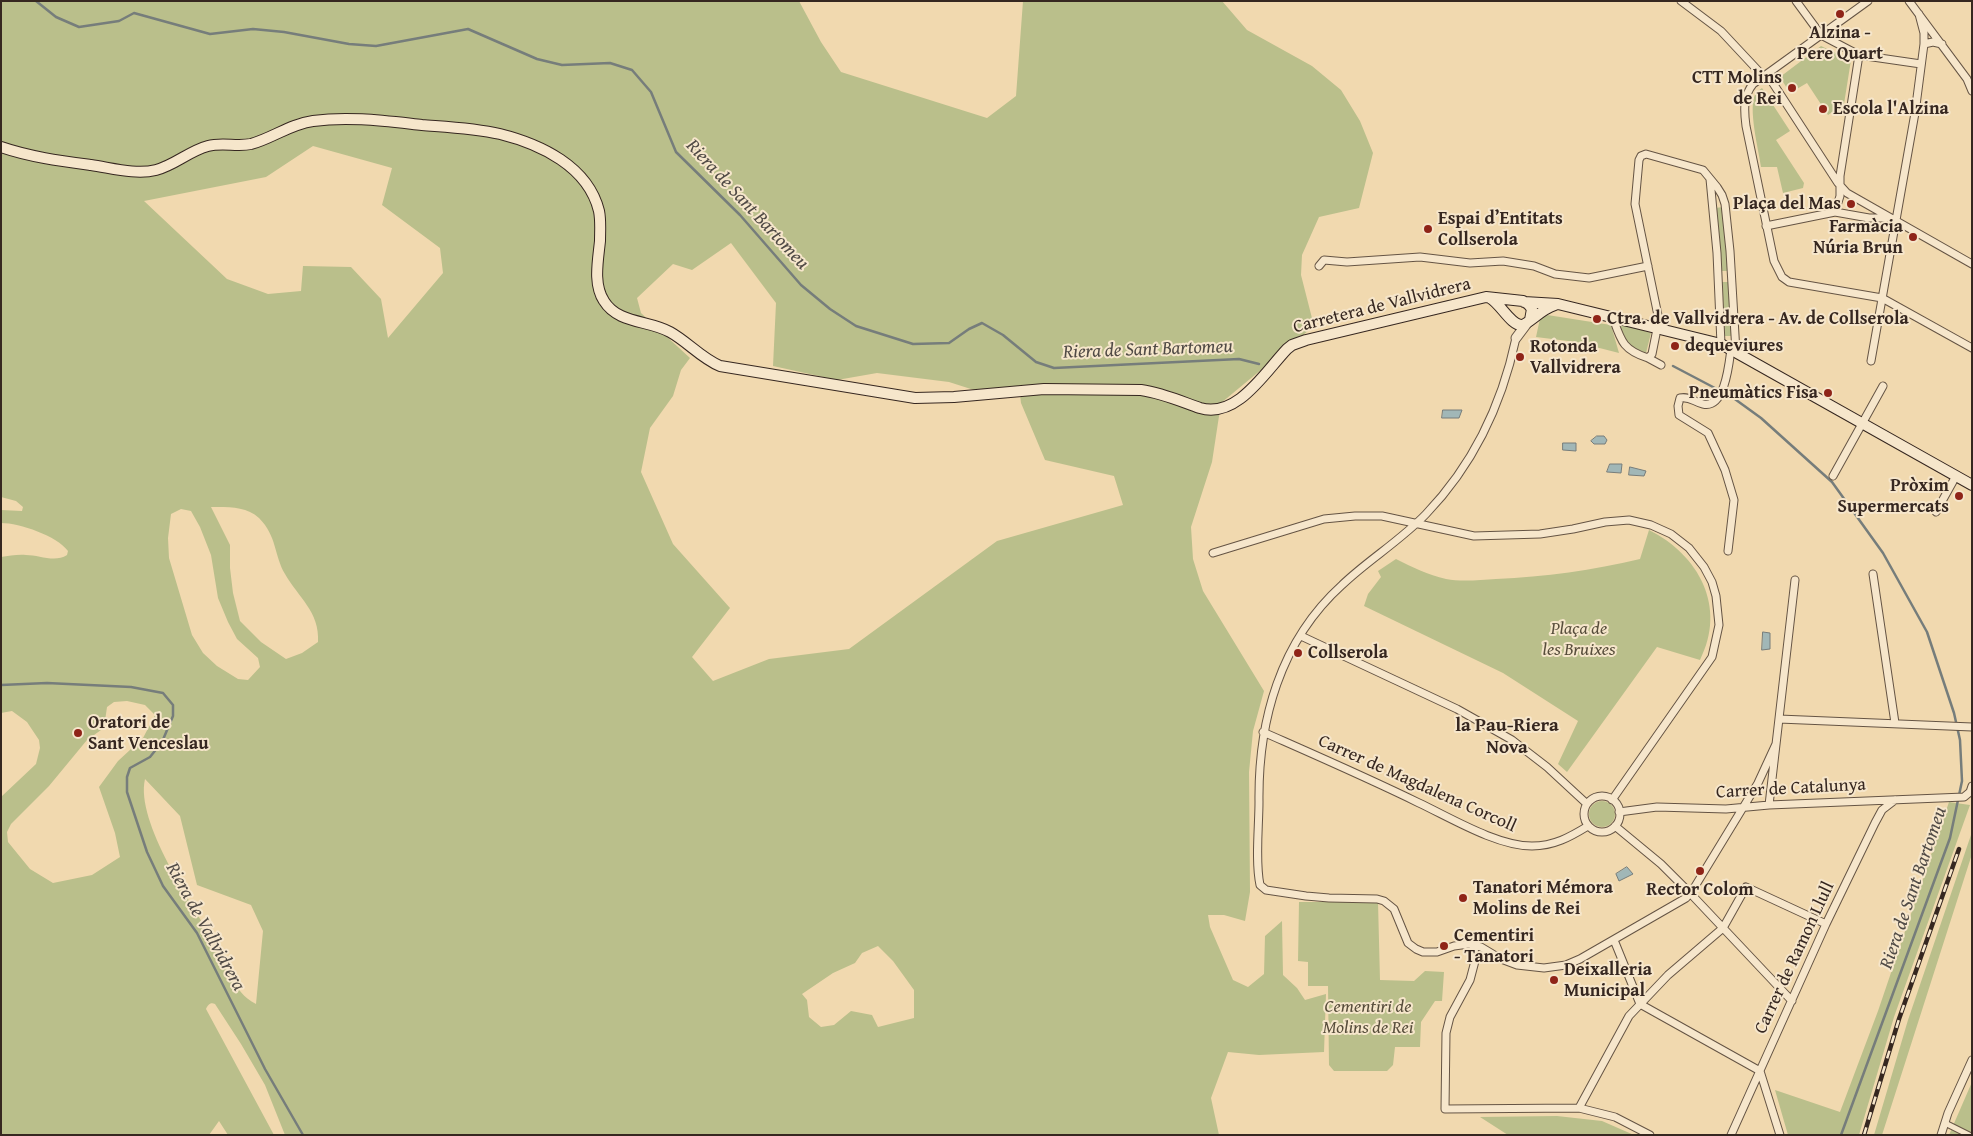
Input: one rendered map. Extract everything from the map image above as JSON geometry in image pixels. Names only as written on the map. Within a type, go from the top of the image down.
[{"type":"main road","name":"Carretera de Vallvidrera","points":[[1,147],[18,153],[142,172],[164,168],[205,146],[250,144],[272,136],[293,125],[318,120],[356,119],[499,134],[533,145],[557,157],[578,175],[590,191],[598,209],[601,225],[597,274],[598,286],[604,302],[614,312],[624,317],[659,326],[704,358],[720,366],[915,398],[1044,389],[1141,390],[1154,392],[1214,410],[1225,408],[1237,402],[1292,344],[1486,297],[1523,301]]},
{"type":"main road","points":[[1486,297],[1498,303],[1510,320],[1521,325],[1545,308],[1558,304]]},
{"type":"main road","points":[[1523,301],[1532,309],[1529,321]]},
{"type":"main road","points":[[1510,320],[1509,308],[1514,302],[1558,304],[1721,344],[1972,484]]},
{"type":"street","points":[[1681,1],[1721,31],[1765,76],[1840,186],[1847,193],[1972,264]]},
{"type":"street","points":[[1796,1],[1821,36],[1859,55],[1921,64]]},
{"type":"street","points":[[1868,1],[1749,89],[1744,108],[1746,126],[1774,261],[1779,273],[1785,280],[1793,284],[1882,298],[1972,348]]},
{"type":"street","points":[[1910,1],[1967,79],[1972,91]]},
{"type":"street","points":[[1871,362],[1893,220],[1915,113],[1924,44],[1924,34],[1919,14]]},
{"type":"street","points":[[1924,44],[1933,42],[1942,44]]},
{"type":"street","points":[[1835,212],[1840,196],[1840,176],[1859,55]]},
{"type":"street","points":[[1648,358],[1652,354],[1659,329],[1636,204],[1641,156],[1646,154],[1696,168],[1709,176],[1718,186],[1726,204],[1732,277],[1734,350],[1720,398],[1713,403],[1704,404],[1686,397],[1680,398],[1678,406],[1679,415],[1708,433],[1725,470],[1734,500],[1728,552]]},
{"type":"street","points":[[1709,176],[1713,201],[1721,344]]},
{"type":"street","points":[[1713,201],[1726,204]]},
{"type":"street","points":[[1766,226],[1835,212],[1893,220]]},
{"type":"street","points":[[1319,266],[1324,260],[1347,262],[1434,258],[1470,263],[1518,262],[1555,274],[1589,278],[1648,266]]},
{"type":"street","points":[[1718,278],[1732,277]]},
{"type":"street","points":[[1614,318],[1624,345],[1635,353],[1660,365]]},
{"type":"street","points":[[1510,320],[1516,338]]},
{"type":"street","points":[[1529,321],[1516,338],[1498,401],[1481,438],[1452,482],[1415,525],[1340,587],[1319,610],[1287,660],[1269,706],[1263,732],[1259,769],[1259,879],[1263,889],[1329,898],[1377,899],[1384,901],[1390,904],[1397,914],[1408,943],[1423,952],[1437,952],[1462,944],[1474,945],[1517,965],[1544,968],[1566,965],[1614,940],[1686,898],[1758,783],[1776,744]]},
{"type":"street","points":[[1833,476],[1883,386]]},
{"type":"street","points":[[1936,512],[1956,476]]},
{"type":"street","points":[[1213,553],[1324,519],[1354,516],[1382,516],[1415,525],[1474,536],[1540,534],[1605,522],[1629,520],[1651,525],[1671,534],[1689,548],[1704,567],[1712,582],[1716,596],[1719,625],[1712,658],[1612,800]]},
{"type":"street","points":[[1873,574],[1895,723]]},
{"type":"street","points":[[1770,804],[1795,580]]},
{"type":"street","points":[[1301,636],[1460,711],[1512,740],[1547,766],[1588,804]]},
{"type":"street","points":[[1779,719],[1972,727]]},
{"type":"street","name":"Carrer de Magdalena Corcoll","points":[[1263,732],[1350,770],[1450,819],[1505,842],[1532,846],[1553,844],[1567,839],[1588,826]]},
{"type":"street","points":[[1968,797],[1972,786]]},
{"type":"street","points":[[1596,797],[1607,797],[1612,800],[1619,812],[1615,826],[1611,830],[1601,832],[1588,826],[1584,815],[1588,804],[1596,797]]},
{"type":"street","name":"Carrer de Catalunya","points":[[1619,812],[1657,807],[1726,809],[1770,804],[1968,797]]},
{"type":"street","name":"Carrer de Ramon Llull","points":[[1731,1135],[1826,924],[1879,815],[1888,804],[1895,800]]},
{"type":"street","points":[[1615,826],[1643,849],[1690,893],[1792,1001]]},
{"type":"street","points":[[1579,1108],[1629,1016],[1668,975],[1723,928],[1746,887],[1826,924]]},
{"type":"street","points":[[1614,940],[1640,1004],[1760,1071],[1780,1135]]},
{"type":"street","points":[[1474,945],[1475,961],[1470,980],[1450,1017],[1446,1033],[1445,1110],[1579,1108],[1615,1117],[1650,1135]]},
{"type":"street","points":[[1941,1135],[1972,1060]]},
{"type":"street","points":[[1945,1123],[1969,1135]]},
{"type":"green space","points":[[1,1],[799,1],[821,42],[841,72],[987,118],[1016,96],[1023,1],[1222,1],[1247,30],[1312,66],[1341,90],[1360,121],[1373,153],[1359,208],[1319,217],[1302,255],[1301,275],[1314,326],[1221,403],[1212,462],[1191,527],[1193,559],[1203,591],[1264,691],[1253,731],[1249,772],[1250,892],[1245,921],[1224,915],[1208,915],[1210,927],[1233,980],[1248,987],[1264,974],[1265,936],[1282,921],[1283,975],[1297,988],[1305,1000],[1326,994],[1324,1052],[1259,1055],[1228,1052],[1211,1098],[1219,1135],[285,1135],[265,1085],[241,1044],[215,1004],[212,1003],[206,1009],[274,1135],[228,1135],[219,1121],[209,1135],[1,1135],[1,797],[36,764],[40,748],[39,740],[27,722],[12,711],[1,713],[1,557],[31,555],[57,558],[67,555],[68,551],[56,540],[38,531],[18,525],[1,523],[1,510],[22,511],[23,507],[16,501],[1,497]],"holes":[[[313,146],[392,168],[382,205],[440,248],[443,273],[388,338],[381,299],[351,267],[303,266],[301,291],[268,294],[227,279],[144,201],[266,177]],[[731,243],[776,303],[773,366],[837,380],[877,373],[949,382],[974,390],[1019,386],[1021,403],[1045,460],[1114,476],[1123,505],[997,541],[849,649],[769,659],[713,681],[692,657],[730,608],[673,544],[641,472],[650,428],[673,396],[681,370],[690,358],[641,313],[637,298],[673,264],[692,270]],[[211,507],[243,509],[254,514],[265,525],[272,539],[281,567],[312,613],[318,631],[318,642],[302,653],[286,659],[261,642],[240,621],[233,593],[230,545]],[[181,509],[191,511],[200,527],[211,555],[218,598],[228,622],[237,639],[258,658],[260,667],[248,680],[238,679],[217,666],[203,653],[192,635],[169,558],[168,538],[171,514]],[[127,701],[145,705],[155,715],[143,738],[118,761],[99,787],[115,833],[120,857],[92,875],[53,883],[30,869],[8,842],[7,832],[11,824],[49,786],[87,740],[101,730],[105,721],[107,707],[114,702]],[[145,779],[180,816],[197,885],[251,905],[263,931],[256,1004],[241,992],[231,977],[219,950],[168,863],[149,817],[144,797]],[[878,946],[893,961],[914,990],[914,1018],[878,1027],[872,1015],[851,1011],[834,1025],[821,1027],[809,1017],[807,1000],[802,994],[833,973],[855,963],[862,953]]]},
{"type":"green space","points":[[1821,46],[1851,60],[1844,104],[1828,115],[1807,83],[1790,93],[1780,77]]},
{"type":"green space","points":[[1762,88],[1790,131],[1776,140],[1804,183],[1803,188],[1783,193],[1777,167],[1761,167],[1754,129],[1753,108],[1756,93]]},
{"type":"green space","points":[[1723,207],[1728,271],[1720,271],[1715,208]]},
{"type":"green space","points":[[1722,282],[1729,282],[1732,336],[1725,336]]},
{"type":"green space","points":[[1541,314],[1611,325],[1619,353],[1576,342],[1536,337]]},
{"type":"green space","points":[[1621,324],[1651,333],[1646,353],[1625,345],[1620,336]]},
{"type":"green space","name":"Plaça de les Bruixes","points":[[1649,530],[1682,553],[1694,568],[1703,584],[1709,602],[1708,640],[1700,660],[1657,647],[1567,772],[1558,764],[1578,721],[1503,673],[1364,606],[1368,594],[1381,577],[1378,571],[1396,559],[1426,573],[1452,580],[1464,581],[1551,575],[1640,559]]},
{"type":"green space","points":[[1602,801],[1611,805],[1615,814],[1611,823],[1602,827],[1593,823],[1589,814],[1593,805]]},
{"type":"green space","points":[[1949,802],[1970,805],[1894,1017],[1859,1135],[1788,1135],[1775,1090],[1840,1112],[1878,1011]]},
{"type":"green space","points":[[1972,832],[1972,854],[1882,1135],[1874,1135],[1908,1020]]},
{"type":"green space","name":"Cementiri de Molins de Rei","points":[[1299,902],[1378,902],[1380,980],[1414,981],[1425,971],[1444,972],[1442,1001],[1435,1001],[1421,1022],[1420,1047],[1395,1047],[1393,1065],[1387,1071],[1334,1071],[1329,1065],[1328,986],[1308,986],[1308,962],[1298,961]]},
{"type":"green space","points":[[1972,1082],[1972,1135],[1949,1135]]},
{"type":"green space","points":[[1557,1116],[1602,1121],[1634,1135],[1508,1135],[1480,1117]]},
{"type":"shaded area","points":[[1443,410],[1462,410],[1459,418],[1442,418]]},
{"type":"shaded area","points":[[1597,436],[1604,436],[1607,440],[1605,444],[1594,444],[1591,441]]},
{"type":"shaded area","points":[[1563,443],[1576,443],[1576,451],[1563,450]]},
{"type":"shaded area","points":[[1610,464],[1622,464],[1621,473],[1607,472]]},
{"type":"shaded area","points":[[1630,467],[1646,471],[1644,476],[1629,475]]},
{"type":"shaded area","points":[[1763,632],[1770,633],[1770,649],[1762,650]]},
{"type":"shaded area","points":[[1627,867],[1633,874],[1619,881],[1616,874]]},
{"type":"waterway","name":"Riera de Sant Bartomeu","points":[[36,1],[56,17],[79,27],[119,21],[134,13],[210,34],[253,29],[284,32],[349,44],[376,46],[468,29],[537,59],[562,65],[610,63],[632,70],[651,92],[676,152],[740,215],[801,285],[830,309],[856,326],[913,344],[949,343],[969,329],[982,323],[1003,335],[1036,362],[1054,368],[1239,359],[1259,364]]},
{"type":"waterway","name":"Riera de Sant Bartomeu","points":[[1673,366],[1732,397],[1761,418],[1832,482],[1883,553],[1927,632],[1954,713],[1960,740],[1962,781],[1950,838],[1841,1135]]},
{"type":"waterway","name":"Riera de Vallvidrera","points":[[1,685],[47,683],[131,687],[163,693],[173,705],[173,716],[162,742],[150,757],[130,768],[127,777],[127,792],[147,852],[163,886],[197,933],[265,1069],[303,1135]]},
{"type":"railway","points":[[1864,1135],[1899,1019],[1959,849]]},
{"type":"place","name":"Alzina - Pere Quart","points":[[1840,14]]},
{"type":"place","name":"CTT Molins de Rei","points":[[1792,88]]},
{"type":"place","name":"Escola l'Alzina","points":[[1823,109]]},
{"type":"place","name":"Plaça del Mas","points":[[1851,204]]},
{"type":"place","name":"Espai d’Entitats Collserola","points":[[1428,229]]},
{"type":"place","name":"Farmàcia Núria Brun","points":[[1913,237]]},
{"type":"place","name":"Ctra. de Vallvidrera - Av. de Collserola","points":[[1597,319]]},
{"type":"place","name":"dequeviures","points":[[1675,346]]},
{"type":"place","name":"Rotonda Vallvidrera","points":[[1520,357]]},
{"type":"place","name":"Pneumàtics Fisa","points":[[1828,393]]},
{"type":"place","name":"Pròxim Supermercats","points":[[1959,496]]},
{"type":"place","name":"Collserola","points":[[1298,653]]},
{"type":"place","name":"Oratori de Sant Venceslau","points":[[78,733]]},
{"type":"place","name":"Rector Colom","points":[[1700,871]]},
{"type":"place","name":"Tanatori Mémora Molins de Rei","points":[[1463,898]]},
{"type":"place","name":"Cementiri - Tanatori","points":[[1444,946]]},
{"type":"place","name":"Deixalleria Municipal","points":[[1554,980]]},
{"type":"district","name":"la Pau-Riera Nova","points":[[1507,737]]}]
